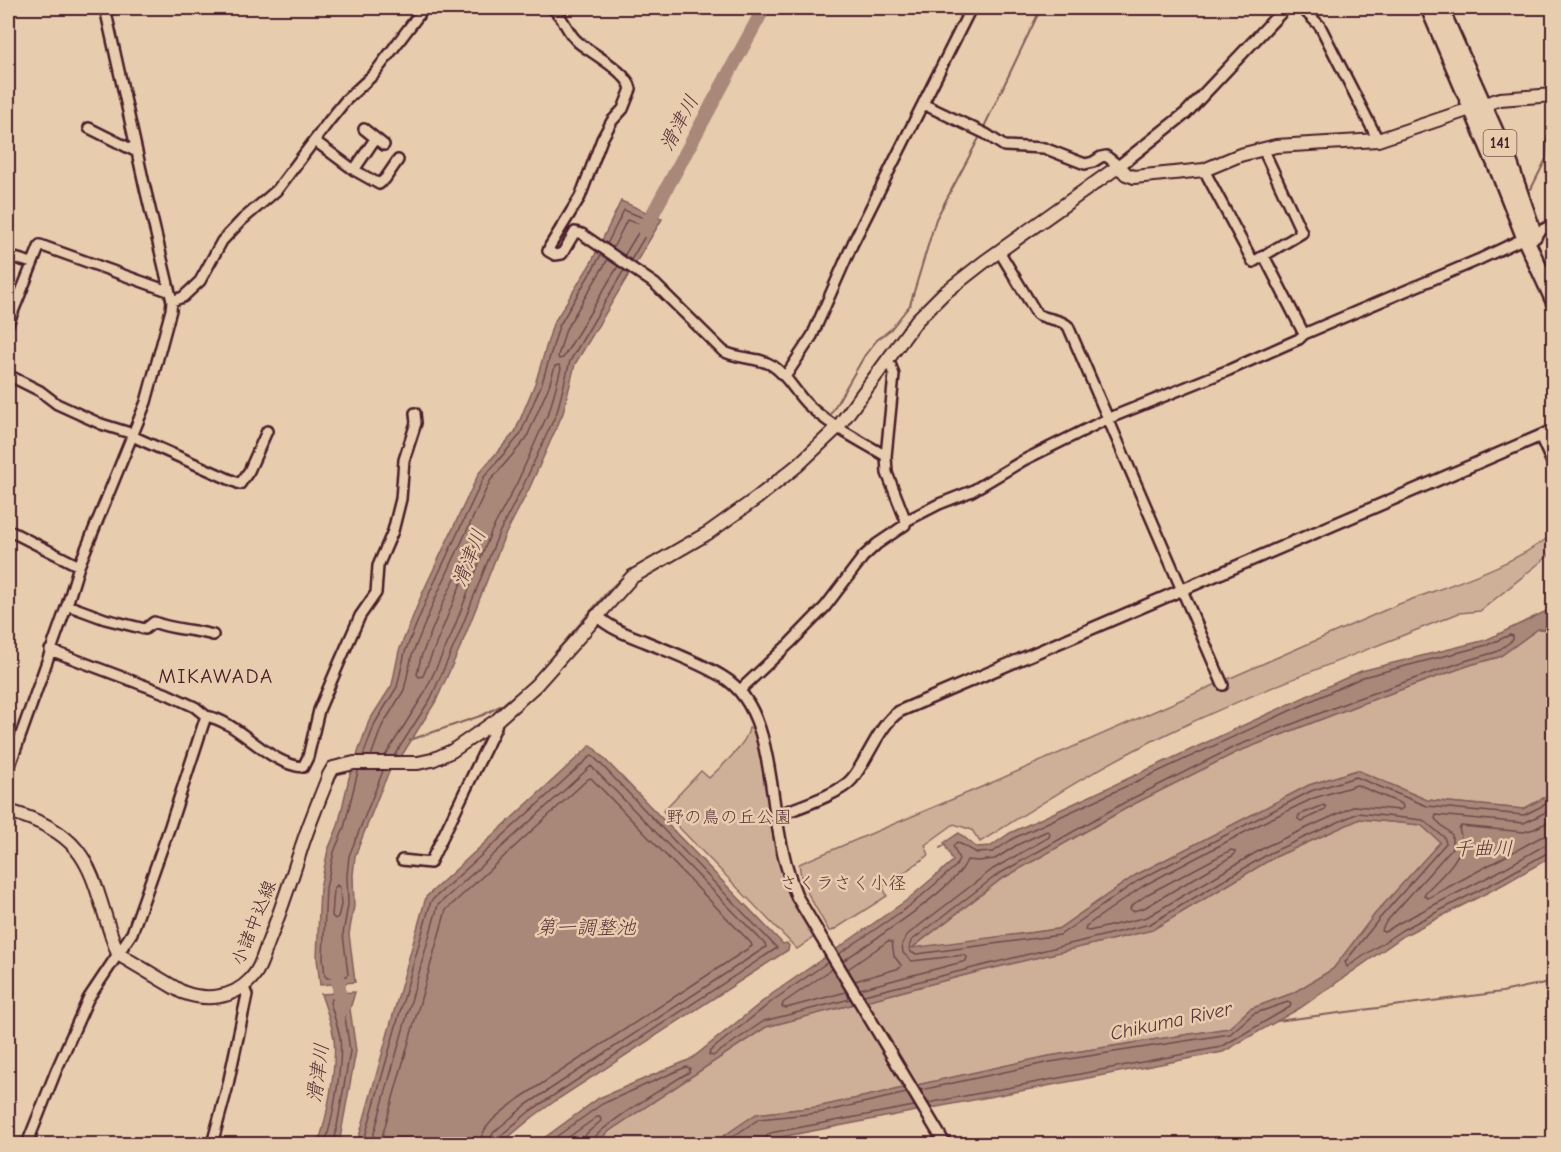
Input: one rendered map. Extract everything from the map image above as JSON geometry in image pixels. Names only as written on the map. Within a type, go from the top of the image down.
[{"type":"highway","name":"141","points":[[1429,8],[1463,87],[1477,106]]},
{"type":"highway","name":"141","points":[[1440,8],[1499,172],[1529,236],[1554,281]]},
{"type":"highway","name":"141","points":[[1529,236],[1554,301]]},
{"type":"main road","points":[[497,720],[536,686],[596,615],[632,577],[708,532],[757,498],[798,465],[838,427],[917,320],[943,294],[999,251],[1119,166],[1126,174],[1134,177],[1204,170],[1263,148],[1378,140],[1500,99],[1554,95]]},
{"type":"main road","name":"小諸中込線","points":[[117,954],[182,992],[193,996],[220,996],[243,986],[257,972],[261,963],[284,903],[300,850],[333,768],[354,763],[425,762],[447,754],[497,720]]},
{"type":"main road","points":[[8,811],[46,825],[64,836],[81,854],[92,877],[117,954]]},
{"type":"street","points":[[8,771],[79,566],[146,402],[171,310],[170,296],[105,8]]},
{"type":"street","points":[[8,324],[40,245],[178,300],[195,287],[205,274],[222,241],[277,190],[346,100],[374,74],[424,8]]},
{"type":"street","points":[[552,8],[562,16],[576,41],[626,78],[631,88],[623,110],[612,121],[602,139],[580,197],[548,251],[555,255],[562,254],[575,232],[582,234],[655,284],[723,351],[770,364],[785,377],[807,404],[830,424],[886,456]]},
{"type":"street","points":[[785,377],[812,336],[853,243],[971,8]]},
{"type":"street","points":[[923,104],[1004,146],[1044,148],[1085,164],[1106,156],[1119,166],[1186,113],[1285,8]]},
{"type":"street","points":[[1302,8],[1320,26],[1378,140]]},
{"type":"street","points":[[89,129],[137,152]]},
{"type":"street","points":[[364,129],[384,145]]},
{"type":"street","points":[[354,170],[375,139]]},
{"type":"street","points":[[315,141],[354,170],[379,183],[385,179],[398,160]]},
{"type":"street","points":[[1204,170],[1252,262],[1302,233],[1263,148]]},
{"type":"street","points":[[740,690],[825,607],[863,557],[877,544],[905,525],[906,521],[939,504],[972,491],[1024,460],[1107,419],[1229,370],[1299,339],[1304,334],[1478,260],[1548,227],[1554,228]]},
{"type":"street","points":[[999,251],[1037,314],[1043,318],[1063,321],[1068,326],[1223,685]]},
{"type":"street","points":[[8,256],[32,263]]},
{"type":"street","points":[[1264,256],[1304,334]]},
{"type":"street","points":[[886,363],[891,366],[894,375],[886,456],[887,473],[906,521]]},
{"type":"street","points":[[8,375],[40,391],[57,404],[101,424],[130,433],[132,436],[240,484],[249,471],[267,431]]},
{"type":"street","points":[[50,650],[167,694],[195,707],[206,716],[214,717],[289,763],[303,767],[320,710],[340,661],[360,616],[376,592],[377,570],[393,531],[401,499],[404,460],[416,423],[415,413]]},
{"type":"street","points":[[776,816],[844,787],[861,766],[890,719],[900,711],[1554,430]]},
{"type":"street","points":[[1540,436],[1554,467]]},
{"type":"street","points":[[8,530],[79,566]]},
{"type":"street","points":[[67,605],[105,619],[146,629],[154,622],[174,629],[213,634]]},
{"type":"street","points":[[596,615],[622,634],[669,652],[725,678],[740,690],[748,702],[759,725],[791,883],[803,909],[945,1144]]},
{"type":"street","points":[[27,1144],[77,1021],[88,999],[132,933],[206,716]]},
{"type":"street","points":[[402,860],[430,863],[441,836],[496,727],[497,720]]},
{"type":"street","points":[[212,1144],[227,1089],[247,995],[243,986]]},
{"type":"green space","name":"さくラさく小径","points":[[1553,534],[1553,552],[1480,611],[1459,613],[1279,685],[1173,731],[1099,769],[980,842],[972,830],[954,824],[925,845],[929,855],[883,887],[887,896],[832,931],[829,931],[802,883],[799,864],[991,783],[1399,604],[1499,566]]},
{"type":"green space","points":[[1538,629],[1553,630],[1553,793],[1524,809],[1427,800],[1357,770],[1309,785],[1136,875],[1058,929],[911,949],[1000,880],[1132,805],[1237,752],[1358,705],[1499,657]]},
{"type":"green space","name":"野の鳥の丘公園","points":[[749,728],[754,728],[760,749],[782,874],[789,893],[814,937],[797,949],[663,811],[701,771],[709,778],[720,768],[739,748]]},
{"type":"green space","points":[[1360,819],[1421,825],[1441,842],[1375,914],[1333,969],[1293,993],[1250,1009],[1229,1028],[1049,1056],[817,1107],[757,1114],[712,1144],[594,1144],[612,1129],[766,1027],[977,972],[1152,930],[1273,858]]},
{"type":"water","points":[[621,201],[662,219],[575,364],[563,413],[529,489],[504,537],[463,641],[436,701],[389,772],[380,792],[355,856],[354,906],[349,934],[355,982],[320,985],[317,958],[320,888],[328,850],[338,826],[349,778],[369,721],[392,685],[399,651],[422,594],[479,473],[515,432],[536,381],[553,324],[591,263]]},
{"type":"water","name":"千曲川","points":[[1553,608],[1553,630],[1538,629],[1499,657],[1358,705],[1237,752],[1132,805],[1000,880],[912,948],[1058,929],[1136,875],[1309,785],[1357,770],[1427,800],[1523,809],[1553,793],[1553,856],[1405,935],[1300,1008],[1223,1052],[771,1139],[767,1144],[712,1144],[756,1114],[817,1107],[1049,1056],[1229,1028],[1250,1009],[1293,993],[1333,969],[1375,914],[1440,842],[1421,825],[1360,819],[1273,858],[1152,930],[977,972],[766,1027],[612,1129],[594,1144],[536,1144],[599,1098],[691,1059],[772,994],[907,900],[953,861],[944,843],[959,833],[976,847],[991,846],[1010,833],[1361,671],[1486,640]]},
{"type":"water","name":"第一調整池","points":[[591,745],[783,944],[787,943],[788,950],[558,1099],[500,1144],[357,1144],[426,897]]},
{"type":"water","points":[[355,992],[350,1009],[356,1051],[339,1144],[318,1144],[325,1121],[335,1050],[332,1028],[321,994]]},
{"type":"waterway","name":"滑津川","points":[[644,230],[764,8]]},
{"type":"waterway","points":[[983,129],[1041,8]]},
{"type":"waterway","points":[[1550,92],[1554,72]]},
{"type":"waterway","points":[[1531,189],[1546,159],[1547,139],[1552,125],[1552,102]]},
{"type":"waterway","points":[[830,415],[865,355],[877,340],[891,329],[910,305],[936,219],[979,138]]},
{"type":"waterway","points":[[410,740],[483,715],[502,705],[529,683],[609,590],[630,570]]},
{"type":"waterway","points":[[940,848],[945,845]]},
{"type":"waterway","name":"滑津川","points":[[337,966],[341,1010]]},
{"type":"waterway","points":[[1277,1021],[1502,992],[1554,981]]},
{"type":"district","name":"MIKAWADA","points":[[216,676]]},
{"type":"water label","name":"Chikuma River","points":[[1171,1021]]}]
